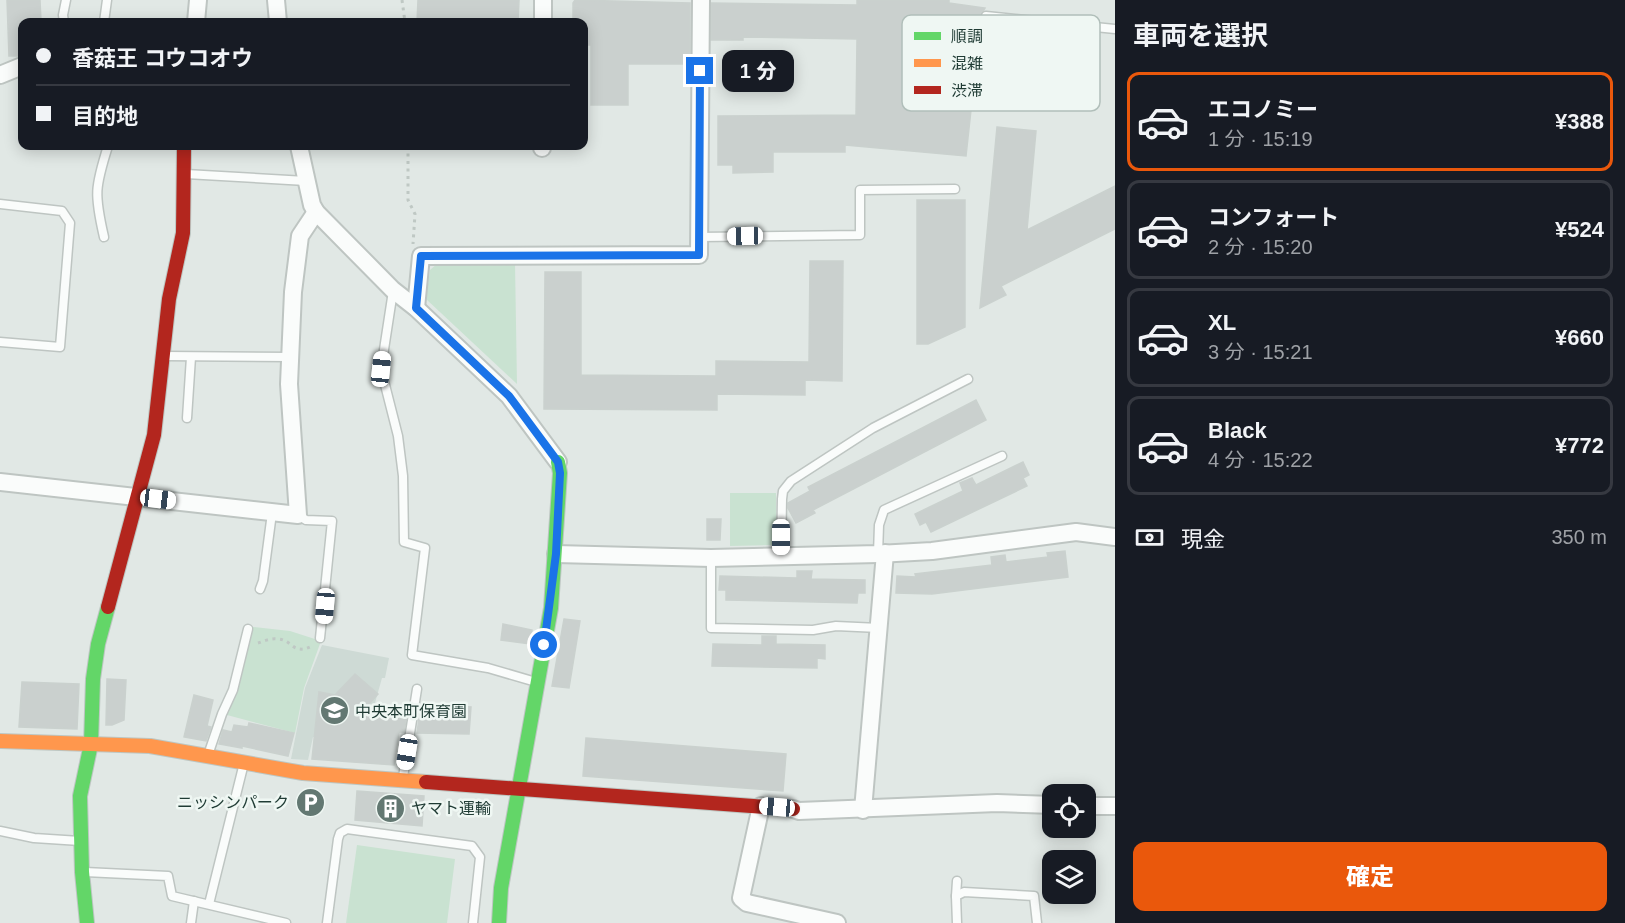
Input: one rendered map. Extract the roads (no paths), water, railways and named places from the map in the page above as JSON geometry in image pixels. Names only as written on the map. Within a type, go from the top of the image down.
[{"type":"street","points":[[196,18],[198,0]]},
{"type":"street","points":[[276,0],[278,18]]},
{"type":"street","points":[[543,0],[543,18]]},
{"type":"street","points":[[416,308],[421,256],[699,255],[701,0]]},
{"type":"street","points":[[0,75],[18,68]]},
{"type":"street","points":[[87,923],[80,841],[80,796],[91,744],[93,679],[98,644],[154,435],[169,299],[183,233],[184,150]]},
{"type":"street","points":[[300,150],[312,205],[316,212],[393,290],[416,308],[509,396],[558,462],[560,473],[551,608],[501,888],[499,923]]},
{"type":"street","points":[[0,482],[298,515],[289,384],[293,292],[300,236],[316,212]]},
{"type":"street","points":[[556,554],[711,558],[881,554],[932,551],[1076,532],[1115,537]]},
{"type":"street","points":[[863,810],[879,628],[881,554]]},
{"type":"street","points":[[0,741],[150,746],[303,773],[761,806],[799,811],[998,803],[1042,805]]},
{"type":"street","points":[[761,806],[741,898],[747,903],[837,923]]},
{"type":"street","points":[[1096,806],[1115,806]]},
{"type":"lane","points":[[63,18],[66,0]]},
{"type":"lane","points":[[105,18],[107,0]]},
{"type":"lane","points":[[1100,27],[1115,29]]},
{"type":"lane","points":[[104,237],[96,202],[97,182],[107,150]]},
{"type":"lane","points":[[185,174],[306,181]]},
{"type":"lane","points":[[699,237],[860,235],[860,190],[955,189]]},
{"type":"lane","points":[[0,204],[62,211],[70,223],[60,347],[0,342]]},
{"type":"lane","points":[[393,290],[381,369],[398,436],[404,476],[404,542],[425,548],[412,655],[488,668],[538,683]]},
{"type":"lane","points":[[162,356],[291,357]]},
{"type":"lane","points":[[187,418],[191,357]]},
{"type":"lane","points":[[781,556],[782,499],[786,485],[873,428],[968,380]]},
{"type":"lane","points":[[881,554],[879,525],[884,510],[1002,456]]},
{"type":"lane","points":[[260,589],[272,513]]},
{"type":"lane","points":[[298,515],[306,520],[332,521],[320,638]]},
{"type":"lane","points":[[711,558],[711,628],[813,630],[836,626],[879,628]]},
{"type":"lane","points":[[207,756],[233,690],[248,629]]},
{"type":"lane","points":[[402,781],[417,689]]},
{"type":"lane","points":[[209,904],[244,763]]},
{"type":"lane","points":[[327,923],[338,839],[340,833],[347,829],[472,846],[480,857],[473,923]]},
{"type":"lane","points":[[0,831],[34,838],[80,841]]},
{"type":"lane","points":[[82,872],[168,876],[172,896],[286,923]]},
{"type":"lane","points":[[957,881],[957,923]]},
{"type":"lane","points":[[956,896],[964,892],[1034,896],[1037,923]]},
{"type":"lane","points":[[191,923],[194,901]]},
{"type":"place","name":"中央本町保育園","points":[[334,711]]},
{"type":"place","name":"ニッシンパーク","points":[[310,802]]},
{"type":"place","name":"ヤマト運輸","points":[[390,808]]}]
